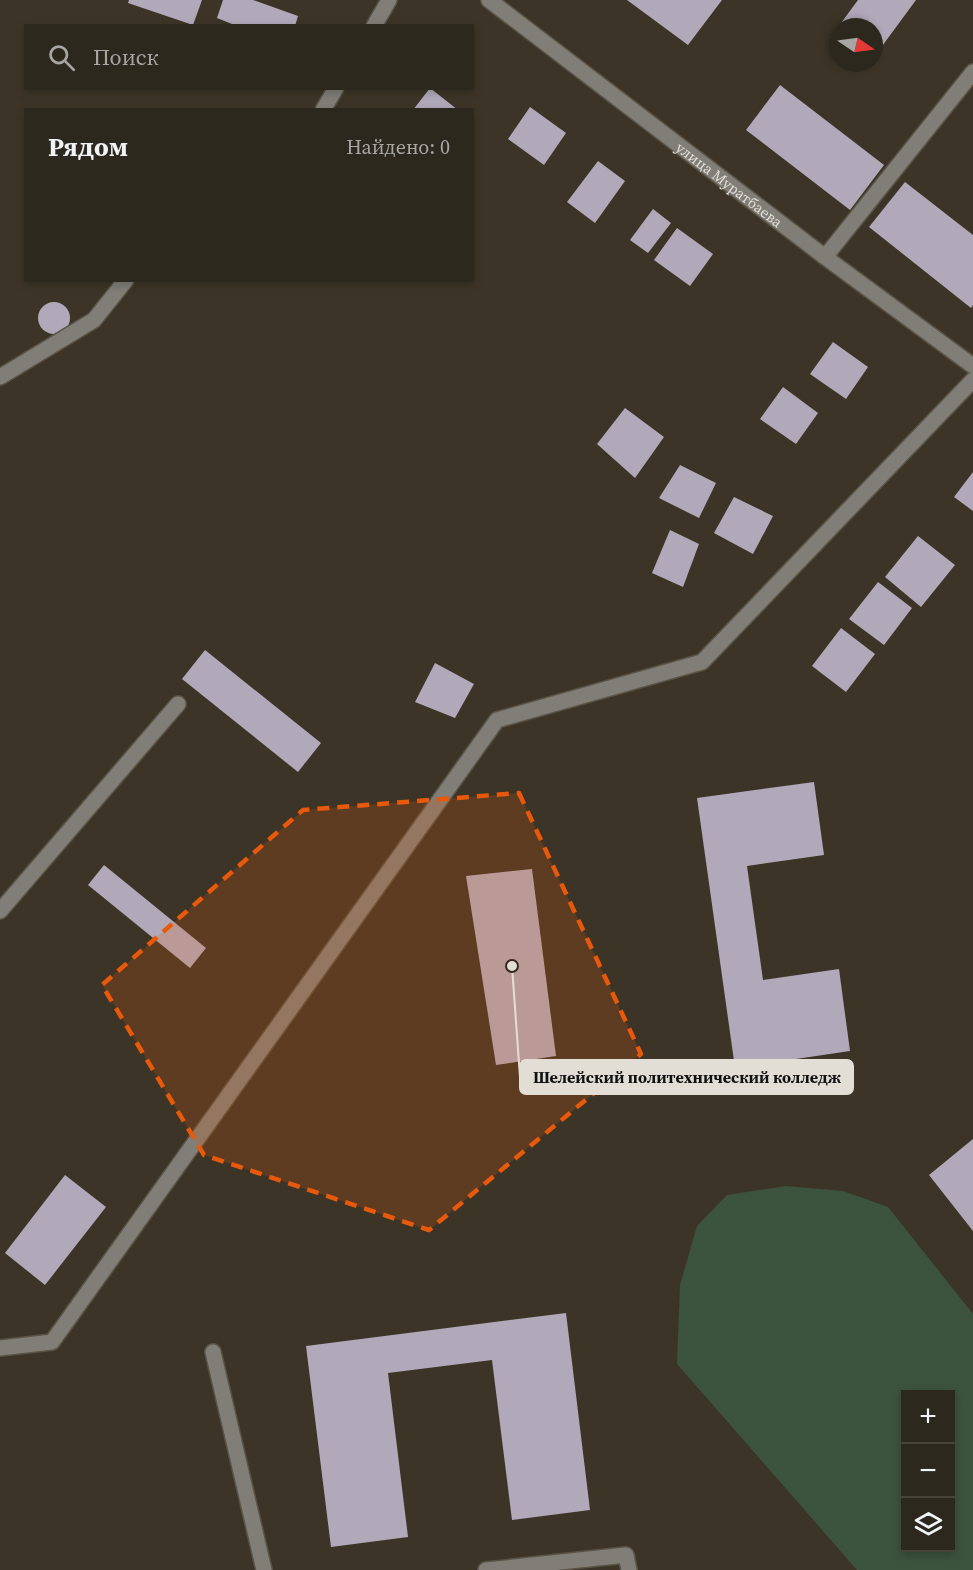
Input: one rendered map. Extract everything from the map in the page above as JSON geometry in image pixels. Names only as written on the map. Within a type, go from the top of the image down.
[{"type":"street","points":[[375,24],[389,0]]},
{"type":"street","name":"улица Муратбаева","points":[[489,0],[825,257],[973,366]]},
{"type":"street","points":[[825,257],[973,72]]},
{"type":"street","points":[[324,108],[335,90]]},
{"type":"street","points":[[0,377],[94,320],[124,282]]},
{"type":"street","points":[[0,1348],[52,1342],[497,720],[702,662],[973,381]]},
{"type":"street","points":[[0,911],[178,704]]},
{"type":"street","points":[[213,1352],[264,1570]]},
{"type":"street","points":[[486,1570],[626,1555],[629,1570]]},
{"type":"highlighted area","points":[[519,793],[641,1054],[429,1230],[204,1155],[102,985],[303,810]]},
{"type":"green space","points":[[786,1186],[843,1191],[888,1207],[973,1314],[973,1570],[857,1570],[677,1364],[680,1285],[697,1226],[727,1195]]},
{"type":"building","points":[[129,0],[202,0],[193,24],[128,3]]},
{"type":"building","points":[[223,0],[253,0],[298,16],[296,24],[232,24],[217,18]]},
{"type":"building","points":[[627,0],[722,0],[688,45]]},
{"type":"building","points":[[858,0],[916,0],[883,45],[883,18],[845,18]]},
{"type":"building","points":[[780,85],[884,165],[850,210],[746,130]]},
{"type":"building","points":[[428,90],[433,90],[455,108],[415,108]]},
{"type":"building","points":[[530,107],[566,133],[544,165],[508,139]]},
{"type":"building","points":[[598,161],[625,181],[595,223],[567,202]]},
{"type":"building","points":[[905,182],[973,235],[973,305],[971,308],[869,227]]},
{"type":"building","points":[[653,209],[671,223],[648,253],[630,240]]},
{"type":"building","points":[[677,228],[713,254],[690,286],[654,260]]},
{"type":"building","points":[[54,302],[65,307],[70,318],[65,329],[54,334],[43,329],[38,318],[43,307]]},
{"type":"building","points":[[833,342],[868,367],[846,399],[810,374]]},
{"type":"building","points":[[783,387],[818,413],[796,444],[760,419]]},
{"type":"building","points":[[625,408],[664,437],[635,478],[597,444]]},
{"type":"building","points":[[680,465],[716,483],[699,518],[659,498]]},
{"type":"building","points":[[973,472],[973,511],[954,497]]},
{"type":"building","points":[[734,497],[773,516],[753,554],[714,533]]},
{"type":"building","points":[[670,530],[699,544],[683,587],[652,573]]},
{"type":"building","points":[[918,536],[955,565],[921,607],[885,577]]},
{"type":"building","points":[[878,582],[912,608],[884,645],[849,619]]},
{"type":"building","points":[[841,628],[875,654],[846,692],[812,666]]},
{"type":"building","points":[[205,650],[321,743],[298,772],[182,679]]},
{"type":"building","points":[[435,663],[474,684],[455,718],[415,702]]},
{"type":"building","points":[[814,782],[824,855],[747,866],[763,980],[839,969],[850,1051],[735,1068],[697,798]]},
{"type":"building","points":[[104,865],[206,948],[190,968],[88,885]]},
{"type":"building","points":[[532,869],[556,1056],[496,1065],[466,876]]},
{"type":"building","points":[[973,1139],[973,1231],[929,1175]]},
{"type":"building","points":[[65,1175],[106,1207],[45,1285],[5,1253]]},
{"type":"building","points":[[566,1313],[590,1510],[512,1520],[492,1360],[388,1373],[408,1537],[331,1547],[306,1346]]},
{"type":"place","name":"Шелейский политехнический колледж","points":[[512,966]]}]
